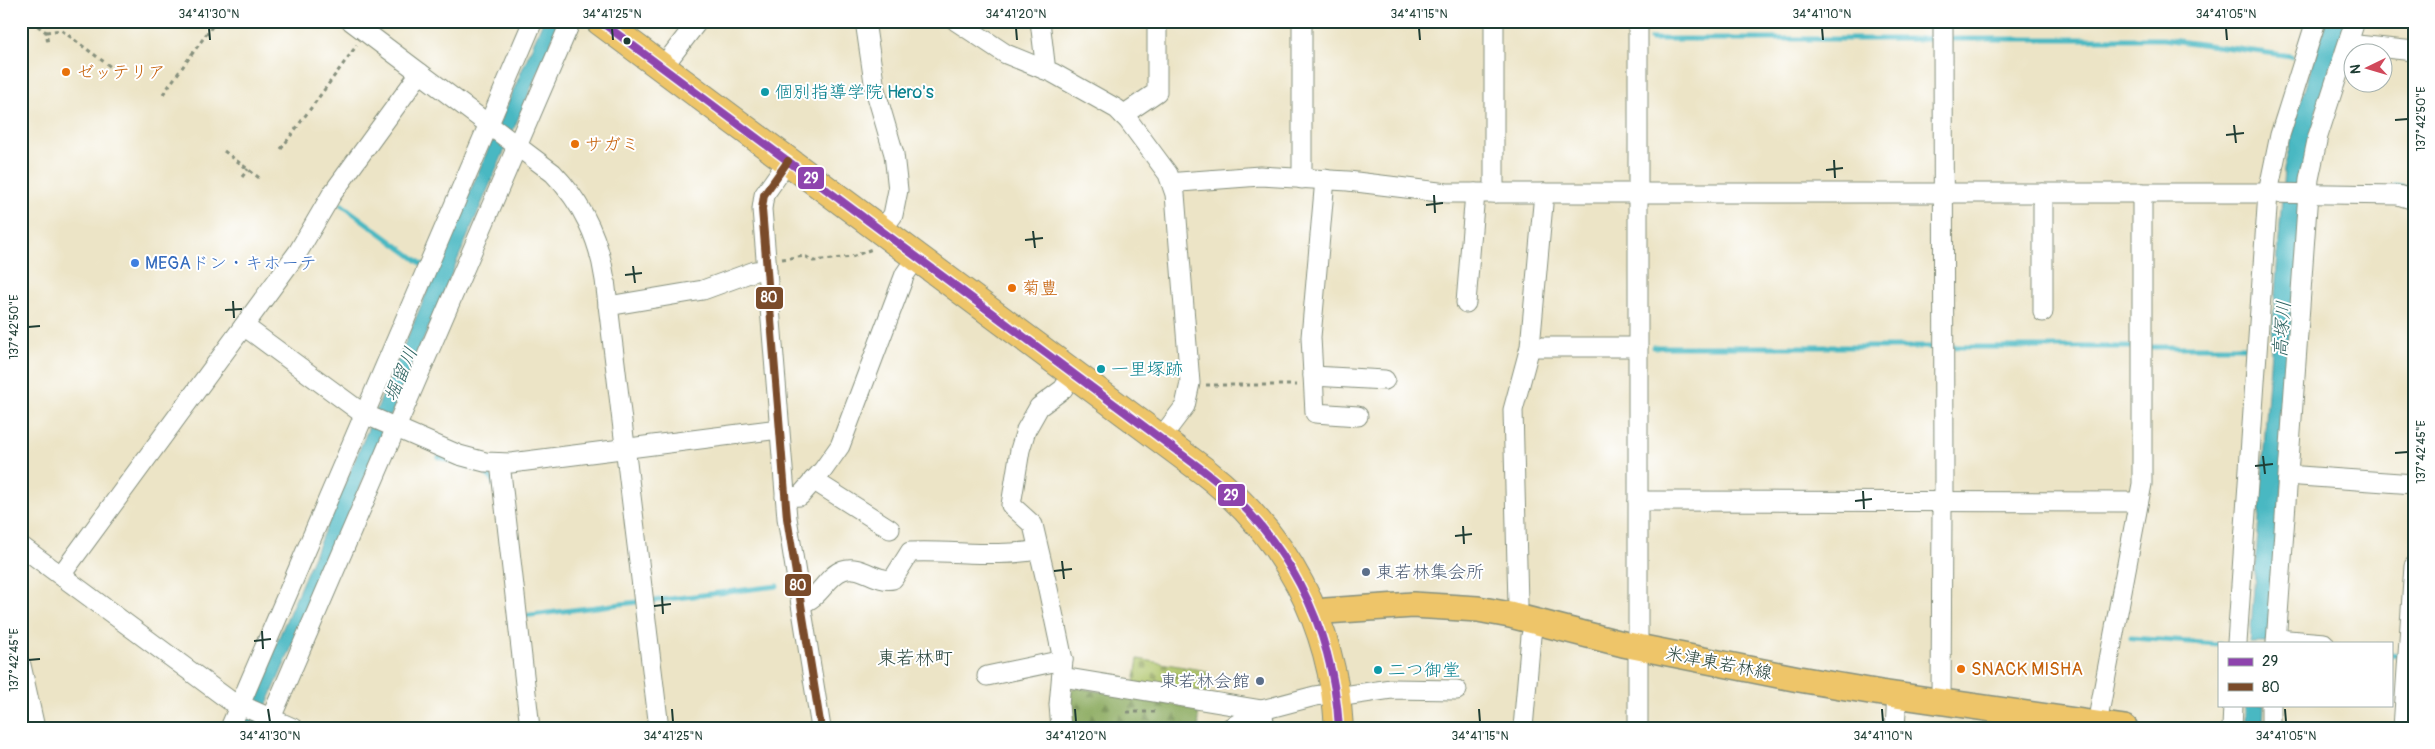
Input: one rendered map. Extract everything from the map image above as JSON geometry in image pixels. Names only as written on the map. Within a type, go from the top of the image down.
[{"type":"highway","points":[[600,21],[788,161],[878,238],[917,257],[1218,482],[1257,520],[1290,564],[1316,615],[1326,647],[1336,695],[1340,728]]},
{"type":"main road","name":"米津東若林線","points":[[1316,615],[1326,611],[1429,605],[1470,608],[1525,619],[1638,648],[1897,695],[2124,728]]},
{"type":"street","points":[[351,21],[553,173],[576,199],[599,246],[626,448],[659,728]]},
{"type":"street","points":[[230,728],[242,706],[491,126],[533,21]]},
{"type":"street","points":[[269,717],[514,143],[571,21]]},
{"type":"street","points":[[662,68],[698,21]]},
{"type":"street","points":[[865,21],[875,89],[894,154],[898,190],[893,215],[878,238]]},
{"type":"street","points":[[956,21],[1006,54],[1043,69],[1110,104],[1123,115],[1168,174],[1173,185],[1190,383],[1184,406],[1160,438]]},
{"type":"street","points":[[1040,21],[1045,63],[1043,69]]},
{"type":"street","points":[[1123,115],[1157,92],[1157,21]]},
{"type":"street","points":[[1302,21],[1302,179]]},
{"type":"street","points":[[1494,21],[1494,193]]},
{"type":"street","points":[[1638,21],[1638,728]]},
{"type":"street","points":[[1941,701],[1944,193],[1943,21]]},
{"type":"street","points":[[2237,642],[2271,194],[2280,135],[2316,21]]},
{"type":"street","points":[[2349,42],[2355,21]]},
{"type":"street","points":[[2392,49],[2414,51]]},
{"type":"street","points":[[2300,642],[2276,641],[2307,195],[2316,143],[2342,63]]},
{"type":"street","points":[[61,575],[298,252],[332,194],[420,73]]},
{"type":"street","points":[[788,161],[764,195],[762,202],[785,497],[821,728]]},
{"type":"street","points":[[1173,185],[1180,182],[1244,176],[1325,180],[1436,193],[2142,193],[2398,195],[2414,200]]},
{"type":"street","points":[[1325,180],[1311,337],[1315,414],[1358,416]]},
{"type":"street","points":[[1466,303],[1475,193]]},
{"type":"street","points":[[1524,728],[1531,636],[1518,604],[1513,410],[1530,347],[1544,193]]},
{"type":"street","points":[[2043,193],[2043,312]]},
{"type":"street","points":[[2097,724],[2142,484],[2142,193]]},
{"type":"street","points":[[785,497],[800,496],[832,458],[846,432],[905,274],[917,257]]},
{"type":"street","points":[[608,306],[703,290],[766,265]]},
{"type":"street","points":[[244,326],[367,415],[459,455],[485,462],[500,463],[779,429]]},
{"type":"street","points":[[1530,347],[1638,347]]},
{"type":"street","points":[[1060,728],[1059,705],[1062,668],[1034,525],[1011,505],[1020,450],[1026,430],[1039,407],[1063,389],[1073,374]]},
{"type":"street","points":[[1313,380],[1385,380]]},
{"type":"street","points":[[500,463],[530,728]]},
{"type":"street","points":[[2300,476],[2414,484]]},
{"type":"street","points":[[813,480],[890,529]]},
{"type":"street","points":[[1638,501],[2138,502]]},
{"type":"street","points":[[21,546],[229,700],[293,728]]},
{"type":"street","points":[[801,603],[810,601],[837,573],[846,569],[867,572],[885,579],[893,578],[910,552],[934,551],[983,555],[1038,550]]},
{"type":"street","points":[[2403,728],[2404,649],[2414,566]]},
{"type":"street","points":[[21,665],[35,728]]},
{"type":"street","points":[[988,676],[1062,668],[1263,719]]},
{"type":"street","points":[[1230,728],[1263,719],[1315,696],[1391,689],[1457,690]]},
{"type":"street","points":[[1895,728],[1897,695]]},
{"type":"street","points":[[2232,706],[2232,728]]},
{"type":"street","points":[[2271,728],[2272,706]]},
{"type":"path","points":[[31,21],[46,32],[61,30],[115,70]]},
{"type":"path","points":[[36,25],[39,21]]},
{"type":"path","points":[[163,94],[216,21]]},
{"type":"path","points":[[46,32],[48,44]]},
{"type":"path","points":[[281,149],[366,33]]},
{"type":"path","points":[[224,151],[261,177]]},
{"type":"path","points":[[242,177],[248,169]]},
{"type":"path","points":[[766,265],[805,256],[813,261],[852,257],[871,250],[878,238]]},
{"type":"path","points":[[1190,383],[1242,386],[1313,380]]},
{"type":"green space","points":[[1138,659],[1207,671],[1208,695],[1134,683]]},
{"type":"green space","points":[[1074,687],[1198,709],[1199,728],[1068,728],[1068,694]]},
{"type":"water","name":"堀留川","points":[[543,21],[560,21],[257,728],[240,728]]},
{"type":"water","name":"高塚川","points":[[2326,21],[2346,21],[2316,112],[2268,642],[2250,642],[2284,169],[2299,107]]},
{"type":"water","points":[[2245,706],[2264,706],[2263,728],[2245,728]]},
{"type":"waterway","points":[[1651,39],[1934,39]]},
{"type":"waterway","points":[[1952,39],[2163,39],[2291,56]]},
{"type":"waterway","points":[[2395,186],[2414,189]]},
{"type":"waterway","points":[[342,205],[422,264]]},
{"type":"waterway","points":[[1653,347],[1935,347]]},
{"type":"waterway","points":[[1953,347],[2138,347]]},
{"type":"waterway","points":[[2147,347],[2246,347]]},
{"type":"waterway","points":[[439,457],[483,471],[493,480],[494,484]]},
{"type":"waterway","points":[[652,601],[777,586]]},
{"type":"waterway","points":[[523,616],[637,602]]},
{"type":"waterway","points":[[2131,638],[2218,644]]},
{"type":"waterway","points":[[2392,655],[2399,656]]},
{"type":"waterway","points":[[21,721],[23,728]]},
{"type":"transit line","name":"29","points":[[600,21],[1204,471],[1233,496],[1259,524],[1281,553],[1300,584],[1315,618],[1327,653],[1335,690],[1339,728]]},
{"type":"transit line","name":"80","points":[[788,161],[764,195],[762,209],[787,518],[821,728]]},
{"type":"place","name":"ゼッテリア","points":[[66,72]]},
{"type":"place","name":"個別指導学院 Hero's","points":[[765,92]]},
{"type":"place","name":"サガミ","points":[[575,144]]},
{"type":"place","name":"MEGAドン・キホーテ","points":[[135,263]]},
{"type":"place","name":"菊豊","points":[[1012,288]]},
{"type":"place","name":"一里塚跡","points":[[1101,369]]},
{"type":"place","name":"東若林集会所","points":[[1366,572]]},
{"type":"place","name":"SNACK MISHA","points":[[1961,669]]},
{"type":"place","name":"二つ御堂","points":[[1378,670]]},
{"type":"place","name":"東若林会館","points":[[1260,681]]},
{"type":"district","name":"東若林町","points":[[915,657]]}]
